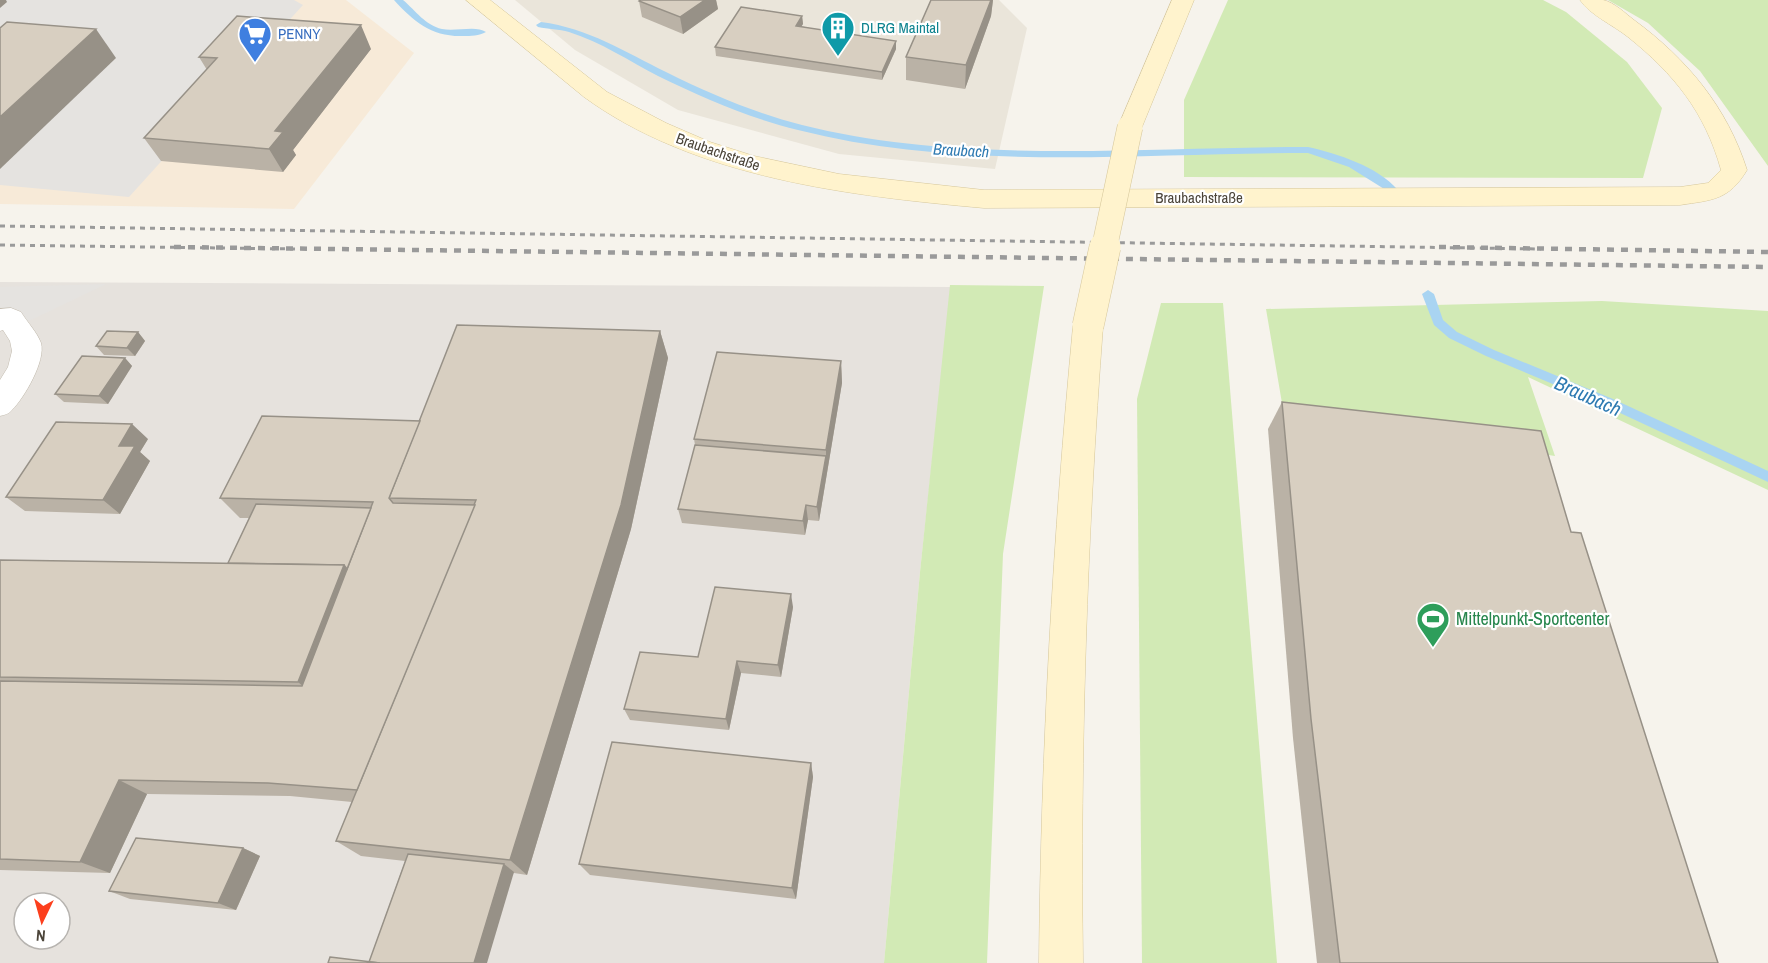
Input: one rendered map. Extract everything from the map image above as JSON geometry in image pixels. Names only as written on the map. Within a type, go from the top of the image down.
[{"type":"street","name":"Braubachstraße","points":[[477,0],[611,105],[648,125],[739,161],[792,176],[851,186],[984,199],[1680,196],[1706,193],[1721,188],[1734,170],[1732,160],[1724,138],[1694,91],[1677,69],[1641,35],[1591,0]]},
{"type":"street","points":[[1061,963],[1061,799],[1067,646],[1077,452],[1088,326],[1108,222],[1130,127],[1183,0]]},
{"type":"street","points":[[0,320],[11,319],[26,344],[27,355],[0,404]]},
{"type":"shaded area","points":[[0,0],[346,0],[414,53],[294,209],[0,204]]},
{"type":"shaded area","points":[[0,0],[294,0],[303,5],[129,197],[0,185]]},
{"type":"shaded area","points":[[515,0],[999,0],[1027,28],[995,169],[839,154],[678,110],[575,50]]},
{"type":"shaded area","points":[[0,282],[951,287],[920,572],[884,963],[0,963]]},
{"type":"shaded area","points":[[106,284],[8,331],[0,331],[0,287]]},
{"type":"green space","points":[[1228,0],[1543,0],[1566,12],[1627,62],[1662,108],[1643,178],[1184,177],[1184,100]]},
{"type":"green space","points":[[1608,0],[1768,0],[1768,166],[1700,71],[1648,23]]},
{"type":"green space","points":[[950,285],[1044,286],[1003,554],[987,963],[884,963],[920,572]]},
{"type":"green space","points":[[1602,301],[1768,311],[1768,490],[1528,377],[1555,456],[1284,415],[1266,309]]},
{"type":"green space","points":[[1161,303],[1223,303],[1277,963],[1142,963],[1137,399]]},
{"type":"building","points":[[640,0],[705,0],[680,17]]},
{"type":"building","points":[[931,0],[991,0],[966,65],[906,57]]},
{"type":"building","points":[[741,7],[802,16],[796,26],[896,41],[882,72],[715,47]]},
{"type":"building","points":[[237,16],[361,25],[275,131],[283,132],[269,149],[144,138],[217,58],[199,57]]},
{"type":"building","points":[[7,22],[96,29],[0,117],[0,28]]},
{"type":"building","points":[[457,325],[660,331],[621,505],[510,860],[336,841],[476,500],[389,498]]},
{"type":"building","points":[[107,331],[138,332],[127,348],[96,346]]},
{"type":"building","points":[[717,352],[841,361],[826,450],[694,439]]},
{"type":"building","points":[[82,356],[125,358],[99,396],[55,394]]},
{"type":"building","name":"Mittelpunkt-Sportcenter","points":[[1282,402],[1541,431],[1571,532],[1581,533],[1718,963],[1340,963],[1311,719]]},
{"type":"building","points":[[262,416],[420,421],[389,498],[393,503],[475,505],[357,790],[268,783],[119,780],[80,862],[0,859],[0,681],[302,686],[373,502],[220,498]]},
{"type":"building","points":[[56,422],[132,424],[119,446],[135,446],[103,500],[6,497]]},
{"type":"building","points":[[695,445],[826,456],[817,507],[806,505],[803,521],[678,509]]},
{"type":"building","points":[[256,504],[371,508],[347,569],[344,565],[228,563]]},
{"type":"building","points":[[0,560],[344,565],[298,682],[0,677]]},
{"type":"building","points":[[715,587],[791,594],[778,665],[737,661],[726,719],[624,709],[640,652],[698,657]]},
{"type":"building","points":[[612,742],[811,763],[792,888],[579,864]]},
{"type":"building","points":[[136,838],[243,848],[218,903],[109,891]]},
{"type":"building","points":[[408,854],[504,864],[474,963],[369,962]]},
{"type":"building","points":[[330,957],[380,963],[328,963]]},
{"type":"waterway","name":"Braubach","points":[[398,0],[422,23],[436,30],[458,33],[481,32]]},
{"type":"waterway","name":"Braubach","points":[[541,25],[558,27],[589,36],[700,92],[759,115],[819,132],[940,149],[1001,152],[1308,150],[1353,165],[1393,190]]},
{"type":"waterway","name":"Braubach","points":[[1428,294],[1438,322],[1453,335],[1490,353],[1608,402],[1768,477]]},
{"type":"railway","points":[[0,226],[1541,249]]},
{"type":"railway","points":[[0,245],[295,249]]},
{"type":"railway","points":[[174,247],[1768,267]]},
{"type":"railway","points":[[1439,247],[1768,252]]},
{"type":"place","name":"DLRG Maintal","points":[[838,57]]},
{"type":"place","name":"PENNY","points":[[255,63]]},
{"type":"place","name":"Mittelpunkt-Sportcenter","points":[[1433,648]]}]
